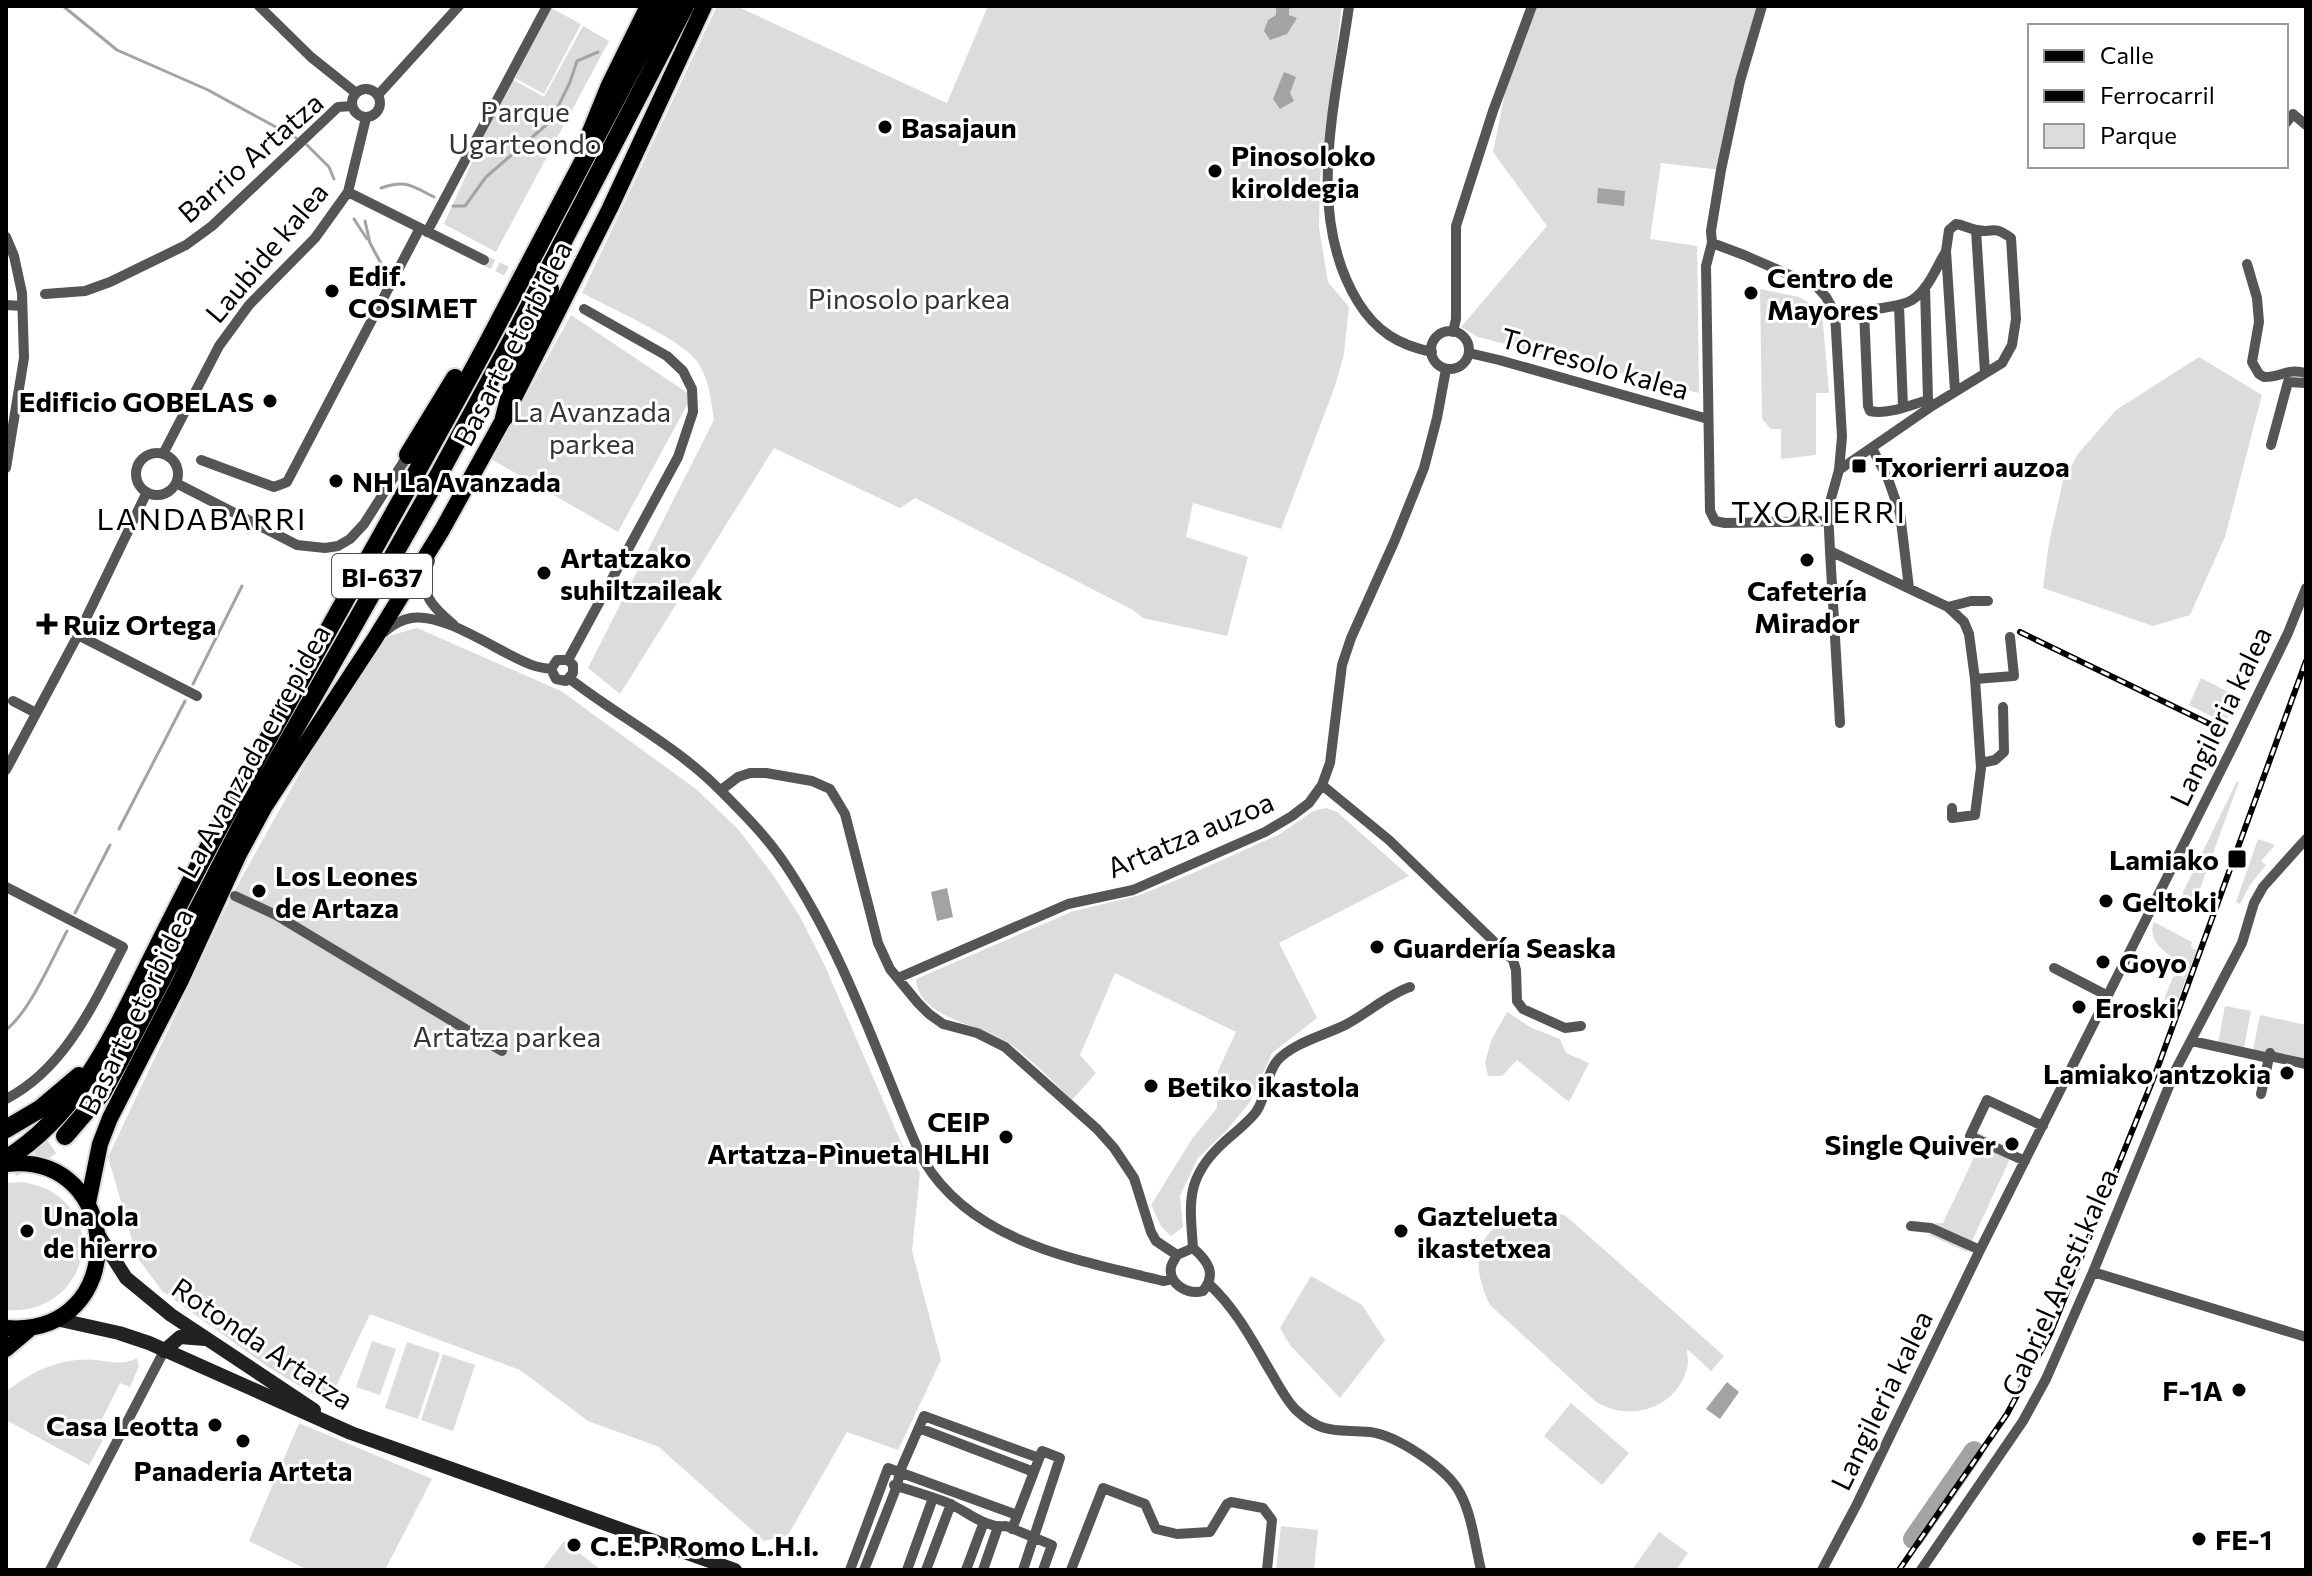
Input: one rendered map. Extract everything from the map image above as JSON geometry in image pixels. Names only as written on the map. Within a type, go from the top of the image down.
[{"type":"highway","name":"La Avanzada errepidea","points":[[101,1054],[237,794],[349,597],[665,6]]},
{"type":"highway","name":"La Avanzada errepidea","points":[[65,1136],[102,1093],[118,1064],[254,801],[506,351],[685,6]]},
{"type":"highway","points":[[504,418],[519,366],[596,177]]},
{"type":"highway","points":[[408,455],[484,330],[531,261]]},
{"type":"highway","points":[[265,806],[332,682],[369,600]]},
{"type":"highway","points":[[6,1162],[63,1111],[78,1093],[101,1054]]},
{"type":"highway","name":"BI-637","points":[[6,1129],[64,1091],[101,1054]]},
{"type":"main road","name":"Basarte etorbidea","points":[[558,209],[609,85],[648,6]]},
{"type":"main road","name":"Basarte etorbidea","points":[[88,1203],[100,1144],[110,1118],[181,980],[239,854],[265,806],[442,530],[504,418],[610,208],[704,6]]},
{"type":"main road","name":"Rotonda Artatza","points":[[6,1162],[39,1166],[58,1174],[75,1187],[95,1218],[99,1248],[93,1277],[78,1301],[56,1319],[32,1327],[6,1328]]},
{"type":"main road","points":[[6,1349],[32,1327]]},
{"type":"street","points":[[259,6],[311,57],[356,93]]},
{"type":"street","points":[[378,95],[459,6]]},
{"type":"street","points":[[201,460],[274,487],[287,482],[547,6]]},
{"type":"street","points":[[1349,6],[1327,176],[1328,210],[1335,248],[1346,279],[1376,326],[1398,342],[1432,352]]},
{"type":"street","points":[[1453,332],[1456,319],[1456,226],[1493,111],[1532,6]]},
{"type":"street","points":[[1762,6],[1737,95],[1706,266],[1710,511],[1715,521],[1725,523],[1828,521]]},
{"type":"street","points":[[368,89],[378,95],[380,108],[375,115],[366,118],[357,114],[352,106],[356,93],[368,89]]},
{"type":"street","name":"Barrio Artatza","points":[[45,294],[85,291],[186,245],[212,226],[338,107],[352,106]]},
{"type":"street","points":[[2288,120],[2293,114],[2306,125]]},
{"type":"street","name":"Laubide kalea","points":[[163,454],[219,346],[249,305],[315,238],[348,192],[366,118]]},
{"type":"street","points":[[348,192],[484,260]]},
{"type":"street","points":[[1839,470],[1930,403],[1955,391],[2002,363],[2012,345],[2016,319],[2011,238],[1999,230],[1976,230],[1956,224],[1949,230],[1946,251],[1955,391]]},
{"type":"street","points":[[1976,230],[1985,373]]},
{"type":"street","points":[[6,237],[14,256],[22,293],[24,358],[6,468]]},
{"type":"street","points":[[1712,243],[1817,287],[1835,313],[1842,437],[1839,470],[1828,509],[1828,521],[1840,723]]},
{"type":"street","points":[[1835,313],[1899,305],[1911,300],[1925,287],[1946,251]]},
{"type":"street","points":[[2247,264],[2257,298],[2259,322],[2252,358],[2254,368],[2264,377],[2289,370],[2306,373]]},
{"type":"street","points":[[1925,287],[1930,403]]},
{"type":"street","points":[[6,305],[22,306]]},
{"type":"street","points":[[1899,305],[1903,407]]},
{"type":"street","points":[[568,660],[678,457],[693,412],[692,389],[683,371],[667,356],[584,309]]},
{"type":"street","points":[[1864,310],[1870,411],[1876,413],[1930,403]]},
{"type":"street","points":[[1453,332],[1463,337],[1469,353],[1459,367],[1446,369],[1435,362],[1433,343],[1436,337],[1453,332]]},
{"type":"street","name":"Torresolo kalea","points":[[1469,353],[1708,419]]},
{"type":"street","points":[[1446,369],[1424,468],[1342,665],[1334,741],[1322,785],[1389,840],[1513,960],[1517,1001],[1523,1009],[1565,1028],[1581,1026]]},
{"type":"street","points":[[2271,445],[2288,382],[2306,383]]},
{"type":"street","points":[[1872,448],[1888,479],[1900,513],[1909,588]]},
{"type":"street","points":[[156,453],[163,454],[176,465],[176,483],[163,494],[147,492],[138,482],[137,468],[144,458],[156,453]]},
{"type":"street","points":[[176,483],[297,545],[325,548],[338,546],[350,539],[364,524],[408,455]]},
{"type":"street","points":[[6,770],[78,635],[147,492]]},
{"type":"street","points":[[442,530],[426,571],[425,587],[428,600],[435,610],[458,629]]},
{"type":"street","points":[[1830,551],[1948,607],[1964,622],[1969,634],[1975,679],[1981,763],[1975,815],[1952,818],[1952,808]]},
{"type":"street","name":"Langileria kalea","points":[[1822,1570],[1863,1493],[1980,1250],[2288,633],[2306,588]]},
{"type":"street","points":[[1948,607],[1971,601],[1988,601]]},
{"type":"street","points":[[374,640],[396,622],[414,617],[430,618],[527,663],[551,669],[556,679],[570,679]]},
{"type":"street","points":[[78,635],[197,696]]},
{"type":"street","points":[[1975,679],[2014,676],[2017,637]]},
{"type":"street","points":[[551,669],[557,660],[568,660]]},
{"type":"street","points":[[568,660],[574,669],[570,679]]},
{"type":"street","points":[[570,679],[683,759],[721,790],[773,849],[830,942],[925,1162],[964,1206],[990,1226],[1028,1244],[1163,1281],[1173,1279]]},
{"type":"street","points":[[13,701],[36,713]]},
{"type":"street","points":[[1981,763],[1995,760],[2004,752],[2003,707]]},
{"type":"street","points":[[721,790],[738,777],[750,773],[812,781],[830,789],[845,814],[878,943],[890,969],[929,1014],[943,1024],[977,1033],[1005,1047],[1097,1129],[1134,1178],[1156,1241],[1177,1255]]},
{"type":"street","name":"Artatza auzoa","points":[[898,978],[1068,904],[1133,890],[1265,832],[1309,803],[1322,785]]},
{"type":"street","name":"Gabriel Aresti kalea","points":[[1921,1570],[2023,1421],[2046,1379],[2176,1069],[2242,943],[2254,903],[2263,887],[2306,839]]},
{"type":"street","points":[[6,887],[123,947],[94,1003],[69,1042],[46,1070],[6,1099]]},
{"type":"street","points":[[235,896],[276,915],[502,1051]]},
{"type":"street","points":[[2054,968],[2108,996]]},
{"type":"street","points":[[1193,1248],[1177,1255],[1171,1268],[1173,1279],[1183,1289],[1195,1293],[1203,1291],[1209,1284],[1211,1270],[1203,1256],[1193,1248],[1193,1186],[1200,1170],[1218,1147],[1256,1112],[1270,1074],[1280,1058],[1410,987]]},
{"type":"street","points":[[2192,1041],[2306,1064]]},
{"type":"street","points":[[2261,1094],[2270,1056]]},
{"type":"street","points":[[2025,1161],[1970,1136],[1987,1100],[2043,1126]]},
{"type":"street","points":[[1911,1226],[1931,1228],[1980,1250]]},
{"type":"street","name":"Rotonda Artatza","points":[[98,1234],[126,1278],[171,1315],[351,1433]]},
{"type":"street","points":[[2093,1272],[2306,1337]]},
{"type":"street","points":[[1209,1284],[1235,1311],[1278,1383],[1305,1417],[1325,1429],[1384,1434],[1423,1457],[1450,1480],[1459,1491],[1466,1509],[1481,1570]]},
{"type":"street","name":"Rotonda Artatza","points":[[56,1319],[149,1343],[351,1433]]},
{"type":"street","points":[[50,1570],[164,1351],[180,1337],[205,1339]]},
{"type":"street","points":[[850,1570],[884,1481],[924,1416],[1039,1458]]},
{"type":"street","points":[[919,1428],[1034,1472]]},
{"type":"street","points":[[351,1433],[735,1570]]},
{"type":"street","points":[[1012,1529],[1042,1451],[1060,1458],[1023,1570]]},
{"type":"street","points":[[864,1570],[897,1486],[894,1469]]},
{"type":"street","points":[[894,1469],[1017,1515]]},
{"type":"street","points":[[884,1481],[951,1504],[984,1522],[998,1527],[1006,1526],[1052,1545],[1045,1569]]},
{"type":"street","points":[[1071,1570],[1103,1488],[1145,1504],[1156,1529],[1177,1534],[1210,1532],[1231,1502],[1263,1508],[1272,1520],[1267,1570]]},
{"type":"street","points":[[907,1570],[933,1498]]},
{"type":"street","points":[[926,1570],[951,1504]]},
{"type":"street","points":[[966,1570],[984,1522]]},
{"type":"street","points":[[983,1570],[998,1527]]},
{"type":"green space","name":"Pinosolo parkea","points":[[717,6],[736,6],[947,103],[988,6],[1342,6],[1320,180],[1319,228],[1328,282],[1349,307],[1344,354],[1281,529],[1193,503],[1186,537],[1248,557],[1227,636],[1143,618],[1133,610],[915,498],[900,508],[774,448],[620,694],[588,668],[714,420],[704,374],[688,352],[643,324],[582,293]]},
{"type":"green space","points":[[1528,6],[1762,6],[1721,170],[1661,163],[1650,239],[1697,246],[1699,393],[1478,337],[1461,327],[1547,226],[1493,152],[1513,54]]},
{"type":"green space","points":[[551,8],[581,24],[544,94],[515,78]]},
{"type":"green space","name":"Parque Ugarteondo","points":[[583,26],[609,41],[496,252],[444,224],[510,78],[544,97]]},
{"type":"green space","points":[[1760,289],[1799,297],[1817,307],[1822,315],[1829,393],[1816,393],[1816,455],[1781,459],[1781,429],[1771,429],[1762,419]]},
{"type":"green space","name":"La Avanzada parkea","points":[[571,315],[692,396],[618,532],[491,459]]},
{"type":"green space","points":[[2199,357],[2262,395],[2225,537],[2190,615],[2153,626],[2043,588],[2063,481],[2078,454],[2116,410]]},
{"type":"green space","name":"Artatza parkea","points":[[417,628],[561,691],[696,789],[738,829],[799,915],[825,966],[901,1142],[920,1173],[912,1251],[941,1360],[898,1450],[847,1432],[788,1535],[764,1541],[659,1447],[588,1421],[520,1370],[370,1314],[328,1403],[268,1367],[162,1291],[137,1257],[108,1157],[232,895],[374,640]]},
{"type":"green space","points":[[2201,678],[2238,697],[2225,723],[2189,705]]},
{"type":"green space","points":[[2237,781],[2197,897],[2195,901],[2187,901],[2183,898],[2183,892]]},
{"type":"green space","points":[[1326,808],[1337,812],[1409,876],[1279,943],[1317,1018],[1272,1053],[1250,1102],[1198,1158],[1180,1196],[1183,1227],[1171,1236],[1161,1226],[1151,1205],[1192,1139],[1217,1108],[1218,1071],[1236,1032],[1115,973],[1080,1055],[1096,1073],[1072,1100],[1015,1047],[927,1003],[919,992],[916,979],[1071,912],[1140,895],[1193,873],[1280,834],[1313,811]]},
{"type":"green space","points":[[2258,839],[2275,845],[2261,861],[2266,865],[2240,904],[2236,902]]},
{"type":"green space","points":[[2154,922],[2192,942],[2191,948],[2197,950],[2177,1003],[2164,999],[2173,977],[2184,977],[2189,965],[2168,954],[2157,943],[2152,930]]},
{"type":"green space","points":[[2225,1006],[2251,1011],[2244,1048],[2218,1043]]},
{"type":"green space","points":[[1507,1012],[1532,1028],[1560,1039],[1566,1053],[1589,1063],[1569,1102],[1517,1060],[1502,1076],[1488,1076],[1485,1062],[1491,1041]]},
{"type":"green space","points":[[2260,1015],[2306,1025],[2306,1061],[2253,1050]]},
{"type":"green space","points":[[1975,1131],[2014,1150],[1967,1252],[1929,1235],[1935,1223],[1943,1223],[1977,1151],[1969,1147]]},
{"type":"green space","points":[[23,1182],[54,1193],[73,1213],[81,1232],[82,1252],[77,1271],[66,1287],[50,1300],[30,1309],[6,1310],[6,1183]]},
{"type":"green space","points":[[1547,1209],[1566,1216],[1724,1356],[1711,1371],[1687,1349],[1688,1366],[1673,1394],[1650,1408],[1622,1411],[1608,1408],[1595,1401],[1490,1305],[1479,1267],[1480,1252],[1486,1238],[1495,1227],[1509,1219]]},
{"type":"green space","points":[[1311,1276],[1362,1305],[1385,1340],[1340,1398],[1290,1345],[1280,1328]]},
{"type":"green space","points":[[372,1341],[396,1349],[380,1395],[356,1387]]},
{"type":"green space","points":[[407,1342],[440,1353],[418,1419],[385,1408]]},
{"type":"green space","points":[[443,1354],[475,1365],[453,1431],[421,1420]]},
{"type":"green space","points":[[137,1358],[139,1366],[130,1387],[120,1383],[94,1435],[103,1440],[89,1465],[6,1420],[6,1392],[36,1372],[70,1361],[121,1362]]},
{"type":"green space","points":[[1571,1403],[1629,1453],[1602,1485],[1544,1436]]},
{"type":"green space","points":[[299,1423],[432,1479],[385,1570],[308,1570],[249,1541]]},
{"type":"green space","points":[[1281,1526],[1318,1530],[1314,1570],[1276,1570]]},
{"type":"green space","points":[[1659,1532],[1688,1553],[1676,1570],[1632,1570]]},
{"type":"green space","points":[[564,1541],[601,1570],[542,1570]]},
{"type":"shaded area","points":[[1276,6],[1294,6],[1289,9],[1289,15],[1297,18],[1287,34],[1270,40],[1264,31],[1268,20],[1276,15]]},
{"type":"shaded area","points":[[1284,72],[1296,77],[1290,93],[1294,101],[1280,109],[1273,99]]},
{"type":"shaded area","points":[[1598,188],[1625,191],[1624,206],[1597,203]]},
{"type":"shaded area","points":[[947,888],[953,917],[937,921],[931,892]]},
{"type":"shaded area","points":[[1727,1382],[1739,1392],[1720,1419],[1706,1409]]},
{"type":"waterway","points":[[63,6],[117,50],[208,90],[296,138]]},
{"type":"waterway","points":[[453,206],[465,206],[486,177],[545,126],[554,115],[577,61],[598,52]]},
{"type":"waterway","points":[[307,145],[329,167],[334,179]]},
{"type":"waterway","points":[[381,188],[403,184],[434,197]]},
{"type":"waterway","points":[[354,219],[367,239]]},
{"type":"waterway","points":[[365,221],[370,243],[384,269]]},
{"type":"waterway","points":[[193,684],[242,586]]},
{"type":"waterway","points":[[119,829],[185,701]]},
{"type":"waterway","points":[[75,913],[110,845]]},
{"type":"waterway","points":[[6,1030],[32,998],[67,931]]},
{"type":"waterway","points":[[1913,1539],[1974,1451]]},
{"type":"tunnel","points":[[484,260],[543,289]]},
{"type":"tunnel","points":[[12,1168],[65,1136]]},
{"type":"railway","points":[[2020,632],[2214,726]]},
{"type":"railway","points":[[1899,1570],[2007,1414],[2050,1334],[2156,1072],[2306,661]]},
{"type":"place","name":"Basajaun","points":[[885,127]]},
{"type":"place","name":"Pinosoloko kiroldegia","points":[[1215,171]]},
{"type":"place","name":"Edif. COSIMET","points":[[332,291]]},
{"type":"place","name":"Centro de Mayores","points":[[1751,293]]},
{"type":"place","name":"Edificio GOBELAS","points":[[270,401]]},
{"type":"place","name":"Txorierri auzoa","points":[[1859,466]]},
{"type":"place","name":"NH La Avanzada","points":[[336,481]]},
{"type":"place","name":"Cafetería Mirador","points":[[1807,560]]},
{"type":"place","name":"Artatzako suhiltzaileak","points":[[544,573]]},
{"type":"place","name":"Ruiz Ortega","points":[[47,624]]},
{"type":"place","name":"Lamiako","points":[[2237,859]]},
{"type":"place","name":"Los Leones de Artaza","points":[[259,891]]},
{"type":"place","name":"Geltoki","points":[[2106,901]]},
{"type":"place","name":"Guardería Seaska","points":[[1377,947]]},
{"type":"place","name":"Goyo","points":[[2103,962]]},
{"type":"place","name":"Eroski","points":[[2079,1007]]},
{"type":"place","name":"Lamiako antzokia","points":[[2287,1073]]},
{"type":"place","name":"Betiko ikastola","points":[[1151,1086]]},
{"type":"place","name":"CEIP Artatza-Pìnueta HLHI","points":[[1006,1137]]},
{"type":"place","name":"Single Quiver","points":[[2012,1144]]},
{"type":"place","name":"Una ola de hierro","points":[[27,1231]]},
{"type":"place","name":"Gaztelueta ikastetxea","points":[[1401,1231]]},
{"type":"place","name":"F-1A","points":[[2239,1390]]},
{"type":"place","name":"Casa Leotta","points":[[215,1425]]},
{"type":"place","name":"Panaderia Arteta","points":[[243,1441]]},
{"type":"place","name":"FE-1","points":[[2199,1539]]},
{"type":"place","name":"C.E.P. Romo L.H.I.","points":[[574,1545]]},
{"type":"district","name":"TXORIERRI","points":[[1819,510]]},
{"type":"district","name":"LANDABARRI","points":[[202,517]]}]
